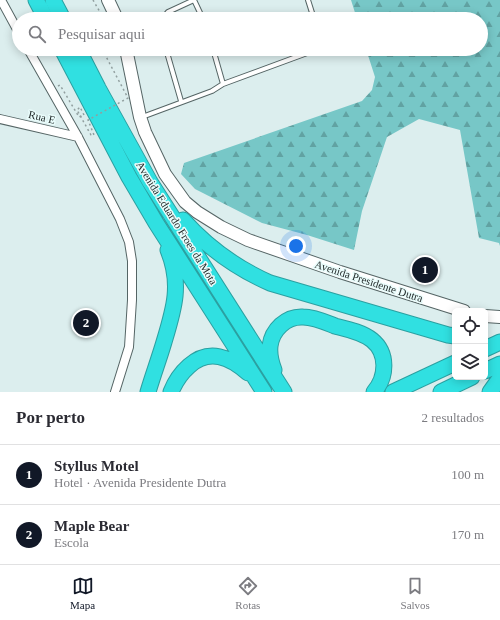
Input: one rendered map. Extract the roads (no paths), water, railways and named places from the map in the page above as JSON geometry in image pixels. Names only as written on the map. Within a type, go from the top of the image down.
[{"type":"highway","points":[[36,0],[42,12]]},
{"type":"highway","points":[[53,0],[59,12]]},
{"type":"highway","name":"Avenida Eduardo Froes da Mota","points":[[66,56],[129,177],[156,223],[262,388]]},
{"type":"highway","name":"Avenida Eduardo Froes da Mota","points":[[82,56],[150,182],[284,392]]},
{"type":"highway","points":[[150,182],[192,231],[214,252],[251,275],[270,283],[452,335]]},
{"type":"highway","points":[[148,392],[173,315],[176,285],[173,268],[156,223]]},
{"type":"highway","points":[[276,379],[270,358],[270,346],[274,334],[285,321],[294,317],[310,318],[360,334],[373,341],[380,352],[384,374],[374,392]]},
{"type":"highway","points":[[488,336],[500,334]]},
{"type":"highway","points":[[488,348],[500,342]]},
{"type":"highway","points":[[172,392],[182,372],[194,361],[213,356],[225,358],[238,364],[262,388]]},
{"type":"highway","points":[[393,392],[452,364]]},
{"type":"highway","points":[[488,370],[500,364]]},
{"type":"highway","points":[[490,392],[500,378]]},
{"type":"highway","points":[[441,392],[466,380]]},
{"type":"street","points":[[108,0],[114,12]]},
{"type":"street","points":[[5,1],[12,17]]},
{"type":"street","points":[[32,56],[78,137],[120,219],[129,242],[132,262],[132,300],[128,347],[115,392]]},
{"type":"street","name":"Avenida Presidente Dutra","points":[[127,56],[140,118],[145,132],[165,174],[174,188],[185,202],[197,212],[221,227],[248,240],[340,272],[454,308]]},
{"type":"street","name":"Rua E","points":[[0,119],[78,137]]},
{"type":"street","points":[[488,316],[500,317]]},
{"type":"lane","points":[[168,12],[194,0],[200,12]]},
{"type":"lane","points":[[308,0],[312,12]]},
{"type":"lane","points":[[168,56],[181,102]]},
{"type":"lane","points":[[215,56],[223,84]]},
{"type":"lane","points":[[140,118],[212,91],[223,84],[299,56]]},
{"type":"place","name":"Styllus Motel","points":[[425,270]]},
{"type":"place","name":"Maple Bear","points":[[86,323]]}]
